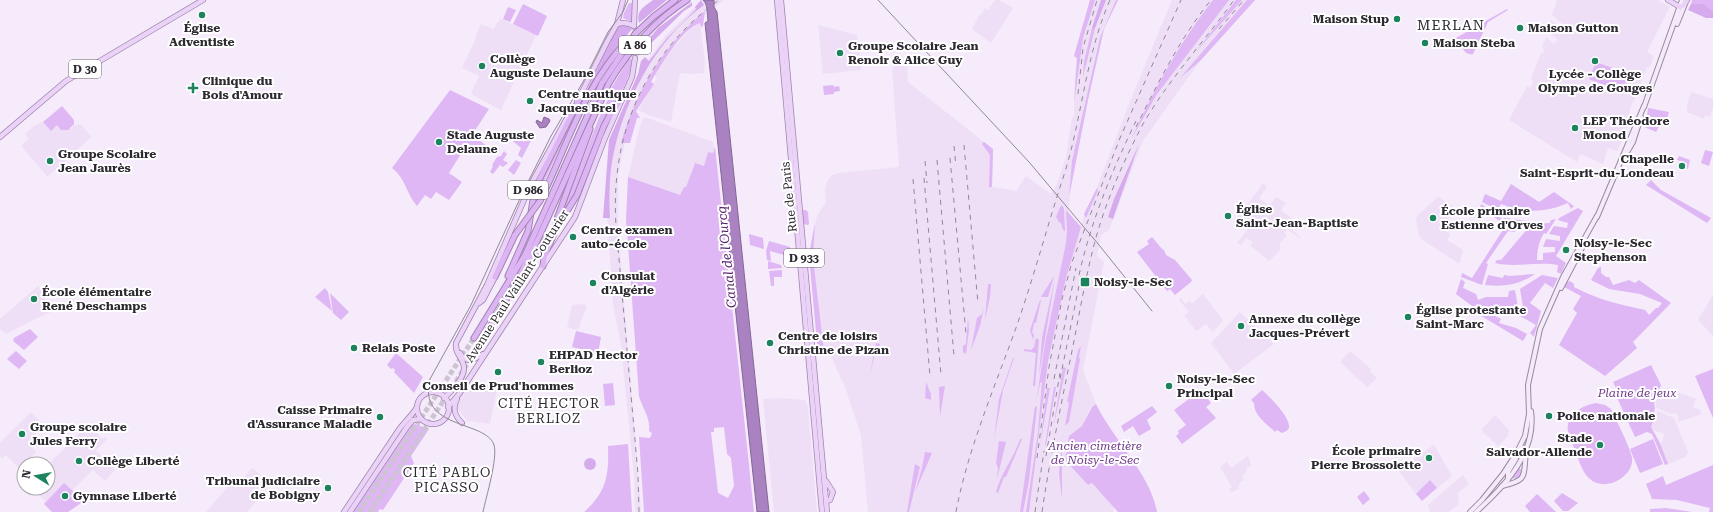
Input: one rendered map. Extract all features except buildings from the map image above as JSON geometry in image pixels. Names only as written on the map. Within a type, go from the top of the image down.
[{"type":"highway","name":"A 86","points":[[474,338],[525,255],[602,82],[636,33],[675,0]]},
{"type":"highway","name":"A 86","points":[[481,342],[515,285],[539,237],[609,83],[623,61],[642,37],[657,23],[687,0]]},
{"type":"highway","points":[[495,278],[515,235],[540,201],[572,129],[596,84],[614,56],[636,33]]},
{"type":"highway","points":[[515,285],[540,246],[571,206],[582,183],[604,126],[611,113],[625,94]]},
{"type":"highway","points":[[501,293],[528,231],[534,194],[539,180],[579,100]]},
{"type":"highway","points":[[543,266],[544,257],[554,234],[558,216],[581,158],[599,103]]},
{"type":"main road","name":"D 30","points":[[0,137],[66,81],[203,0]]},
{"type":"main road","name":"Avenue Paul Vaillant-Couturier","points":[[444,398],[452,391],[464,371],[463,364],[456,348],[456,343],[478,303],[531,184],[579,100],[617,24],[623,0]]},
{"type":"main road","points":[[617,24],[622,22],[629,23],[634,26],[635,0]]},
{"type":"main road","name":"Rue de Paris","points":[[777,0],[822,512]]},
{"type":"main road","name":"Rue de Paris","points":[[781,0],[824,478],[833,492],[830,500],[826,502]]},
{"type":"main road","points":[[1509,484],[1508,472],[1528,428],[1528,385],[1538,335],[1555,296],[1575,263],[1597,216],[1644,106],[1684,2],[1668,0]]},
{"type":"main road","name":"Avenue Paul Vaillant-Couturier","points":[[421,419],[428,424],[438,423],[446,416],[448,407],[459,394],[568,229],[580,207],[606,138],[632,77],[635,58]]},
{"type":"main road","points":[[478,303],[483,300],[495,278]]},
{"type":"main road","points":[[463,331],[464,336],[458,348],[462,357],[466,360],[473,360],[486,352]]},
{"type":"main road","points":[[344,512],[404,422],[413,414],[420,398],[427,394],[436,393],[444,398],[448,407]]},
{"type":"main road","points":[[459,394],[454,410],[456,417],[462,423]]},
{"type":"main road","points":[[1502,486],[1518,482],[1523,478],[1526,450],[1532,420],[1529,403]]},
{"type":"main road","points":[[350,512],[407,427],[413,420],[421,419],[418,414],[417,407]]},
{"type":"main road","points":[[1476,512],[1508,479],[1519,464],[1526,450]]},
{"type":"main road","points":[[1512,463],[1519,464],[1524,471]]},
{"type":"main road","points":[[1470,512],[1512,463]]},
{"type":"main road","points":[[819,474],[827,512]]},
{"type":"shaded area","points":[[653,0],[667,0],[639,23],[638,19],[640,12]]},
{"type":"shaded area","points":[[701,0],[704,5],[686,20],[655,56],[631,100],[615,146],[609,193],[610,218],[603,218],[609,140],[638,74],[641,61],[645,57],[649,61],[667,38],[696,9],[695,7]]},
{"type":"shaded area","points":[[702,0],[724,0],[695,22],[664,57],[634,113],[627,133],[618,175],[618,229],[641,512],[635,512],[634,476],[621,345],[613,304],[607,214],[607,196],[613,147],[636,81],[648,60],[665,36]]},
{"type":"shaded area","points":[[703,0],[714,0],[714,7],[717,12],[769,512],[757,512],[705,23],[708,21],[707,9]]},
{"type":"shaded area","points":[[995,0],[999,0],[1013,8],[991,43],[972,29],[978,17],[983,13],[984,8],[988,10]]},
{"type":"shaded area","points":[[1090,0],[1118,0],[1104,29],[1069,197],[1068,213],[1081,227],[1085,213],[1097,187],[1172,0],[1255,0],[1200,61],[1143,141],[1109,230],[1101,235],[1097,256],[1104,262],[1083,370],[1096,404],[1091,407],[1082,426],[1069,436],[1074,470],[1088,485],[1092,483],[1114,507],[1113,512],[868,512],[861,435],[845,387],[829,352],[818,353],[809,255],[817,216],[826,202],[825,189],[827,182],[831,176],[838,173],[899,167],[892,69],[901,58],[907,64],[908,82],[993,149],[992,187],[1018,191],[1017,189],[1026,176],[1051,194],[1057,184],[1066,157],[1072,117],[1074,116],[1077,58],[1074,56]]},
{"type":"shaded area","points":[[1101,0],[1106,0],[1095,28],[1092,28]]},
{"type":"shaded area","name":"Lycée - Collège Olympe de Gouges","points":[[1557,0],[1658,0],[1670,7],[1647,52],[1654,56],[1650,67],[1647,67],[1629,112],[1631,115],[1625,136],[1617,151],[1608,148],[1603,164],[1580,154],[1577,162],[1509,120],[1527,86],[1530,88],[1533,82],[1531,78],[1541,53],[1543,53],[1544,49],[1542,48],[1546,37],[1554,44],[1558,40],[1548,31],[1551,20],[1561,29],[1564,25],[1552,15]]},
{"type":"shaded area","points":[[692,2],[692,6],[684,11],[638,56],[637,53],[658,28]]},
{"type":"shaded area","points":[[1691,4],[1704,4],[1713,11],[1713,18],[1706,18],[1688,10]]},
{"type":"shaded area","points":[[499,18],[536,35],[501,110],[471,94],[479,76],[462,68],[481,24],[494,29],[497,22],[500,21]]},
{"type":"shaded area","points":[[700,23],[705,62],[704,73],[680,73],[671,122],[638,110],[657,78],[655,75],[668,54],[691,28]]},
{"type":"shaded area","points":[[630,25],[633,28],[614,50],[588,92],[586,92],[614,32],[618,26]]},
{"type":"shaded area","name":"Groupe Scolaire Jean Renoir & Alice Guy","points":[[818,25],[857,35],[861,70],[823,74]]},
{"type":"shaded area","points":[[1691,92],[1713,99],[1713,108],[1710,117],[1705,115],[1704,119],[1687,112],[1687,105]]},
{"type":"shaded area","points":[[544,117],[550,121],[546,127],[540,128],[536,122],[537,120],[542,123]]},
{"type":"shaded area","points":[[645,117],[713,142],[713,153],[708,152],[704,166],[694,164],[686,187],[681,196],[628,177],[639,130]]},
{"type":"shaded area","name":"Groupe Scolaire Jean Jaurès","points":[[43,122],[51,131],[57,125],[72,128],[74,124],[81,124],[91,137],[48,176],[21,146],[29,139],[25,134],[34,126]]},
{"type":"shaded area","points":[[1139,144],[1113,219],[1108,217],[1114,199]]},
{"type":"shaded area","points":[[1262,183],[1267,187],[1259,198],[1269,206],[1276,197],[1286,203],[1281,210],[1293,219],[1288,226],[1300,237],[1299,238],[1287,229],[1284,233],[1287,235],[1280,243],[1280,250],[1269,261],[1250,245],[1253,242],[1246,238],[1241,245],[1237,243],[1249,227],[1237,218],[1260,188]]},
{"type":"shaded area","points":[[1438,197],[1455,208],[1442,229],[1450,234],[1447,240],[1463,250],[1460,262],[1458,263],[1421,239],[1419,236],[1416,219],[1418,215]]},
{"type":"shaded area","name":"École élémentaire René Deschamps","points":[[38,286],[53,311],[6,334],[0,329],[0,319]]},
{"type":"shaded area","points":[[1203,294],[1223,320],[1213,332],[1206,324],[1196,331],[1184,315],[1189,312],[1179,300],[1181,298],[1185,304],[1190,301],[1192,304]]},
{"type":"shaded area","points":[[1713,295],[1713,336],[1699,321],[1699,318]]},
{"type":"shaded area","points":[[583,304],[587,306],[578,330],[567,327],[572,305]]},
{"type":"shaded area","name":"Annexe du collège Jacques-Prévert","points":[[1240,312],[1274,344],[1234,374],[1211,343]]},
{"type":"shaded area","points":[[1350,351],[1371,369],[1370,371],[1377,378],[1367,387],[1340,362]]},
{"type":"shaded area","points":[[472,380],[498,385],[490,424],[468,422],[457,408],[459,400]]},
{"type":"shaded area","points":[[1667,388],[1696,399],[1693,407],[1700,410],[1702,414],[1679,422],[1677,413],[1671,414],[1657,408],[1655,403],[1659,393],[1664,395]]},
{"type":"shaded area","points":[[778,398],[805,400],[808,407],[817,512],[774,512],[763,399]]},
{"type":"shaded area","points":[[1658,411],[1674,418],[1688,452],[1686,457],[1668,464],[1661,446],[1664,434],[1653,430],[1651,427]]},
{"type":"shaded area","name":"Groupe scolaire Jules Ferry","points":[[31,412],[44,425],[27,443],[36,452],[32,456],[16,456],[16,465],[6,455],[2,458],[0,456],[0,443]]},
{"type":"shaded area","points":[[1495,415],[1509,430],[1508,436],[1499,445],[1499,447],[1481,430]]},
{"type":"shaded area","name":"Collège Liberté","points":[[90,422],[92,424],[90,427],[103,439],[105,437],[107,439],[96,450],[115,470],[105,481],[93,470],[72,491],[64,483],[56,491],[56,457]]},
{"type":"shaded area","name":"École primaire Pierre Brossolette","points":[[1434,445],[1452,476],[1437,488],[1430,481],[1416,494],[1398,470]]},
{"type":"shaded area","points":[[1248,456],[1251,465],[1246,469],[1247,472],[1242,476],[1244,480],[1240,482],[1238,486],[1239,489],[1231,492],[1229,489],[1232,487],[1220,467],[1227,462],[1231,468]]},
{"type":"shaded area","points":[[588,458],[592,458],[596,464],[592,470],[588,470],[584,466],[584,462]]},
{"type":"shaded area","points":[[252,468],[271,483],[247,512],[206,512],[236,477],[241,481]]},
{"type":"shaded area","points":[[1463,475],[1469,484],[1457,494],[1459,497],[1458,505],[1449,512],[1430,512],[1428,505]]},
{"type":"shaded area","name":"Collège Liberté","points":[[40,496],[52,496],[46,502]]},
{"type":"green space","points":[[678,0],[682,0],[640,33],[662,13]]},
{"type":"green space","points":[[1090,0],[1095,0],[1083,38],[1074,104],[1077,58],[1074,56]]},
{"type":"green space","points":[[1116,0],[1118,0],[1104,29],[1069,197],[1072,161],[1100,38]]},
{"type":"green space","points":[[1213,0],[1229,0],[1157,94],[1132,138],[1168,66]]},
{"type":"green space","points":[[1236,0],[1242,0],[1195,53]]},
{"type":"green space","points":[[1247,0],[1255,0],[1200,61],[1180,78]]},
{"type":"green space","points":[[1692,0],[1713,0],[1713,11],[1704,4],[1691,4]]},
{"type":"green space","points":[[629,3],[633,3],[632,22],[623,18]]},
{"type":"green space","points":[[523,4],[547,16],[538,36],[513,24]]},
{"type":"green space","points":[[508,7],[516,10],[510,22],[503,19]]},
{"type":"green space","points":[[1507,9],[1508,10],[1488,22],[1473,54],[1465,52],[1458,39],[1441,48],[1440,47]]},
{"type":"green space","points":[[705,11],[703,26],[701,27],[700,23],[686,32],[666,57],[651,82],[654,84],[636,111],[640,118],[637,118],[630,143],[621,143],[635,105],[653,70],[664,54],[690,24]]},
{"type":"green space","points":[[1092,28],[1095,28],[1083,77],[1084,62]]},
{"type":"green space","points":[[629,59],[632,59],[628,78],[594,141],[579,186],[568,206],[561,215],[598,120],[610,95],[608,93]]},
{"type":"green space","points":[[1596,62],[1629,74],[1622,92],[1589,79]]},
{"type":"green space","points":[[833,85],[834,87],[839,86],[840,91],[834,92],[834,94],[824,95],[823,86]]},
{"type":"green space","name":"Stade Auguste Delaune","points":[[450,90],[489,109],[472,135],[487,146],[482,153],[467,143],[463,148],[464,149],[449,173],[462,182],[449,200],[436,192],[431,199],[425,195],[417,206],[410,196],[403,181],[397,172],[392,168]]},
{"type":"green space","points":[[586,92],[588,92],[579,107],[535,202],[540,182]]},
{"type":"green space","points":[[62,106],[74,120],[74,124],[68,130],[61,130],[57,125],[51,131],[43,122]]},
{"type":"green space","points":[[1648,108],[1669,112],[1665,125],[1660,125],[1656,132],[1642,126],[1645,116],[1647,116]]},
{"type":"green space","points":[[531,131],[535,133],[522,158],[518,155],[521,148],[509,138],[511,135],[524,142]]},
{"type":"green space","points":[[984,142],[993,149],[992,187],[989,187],[990,155],[982,144]]},
{"type":"green space","points":[[715,147],[754,512],[644,512],[639,437],[650,438],[652,433],[649,431],[648,417],[639,396],[626,220],[628,177],[680,195],[684,187],[686,187],[695,163],[704,166],[708,152],[713,153]],"holes":[[[724,427],[727,454],[731,458],[734,486],[728,498],[718,493],[711,432],[714,432],[714,428]]]},
{"type":"green space","points":[[1705,150],[1713,152],[1709,166],[1701,163]]},
{"type":"green space","points":[[504,151],[507,154],[503,160],[508,163],[503,167],[500,165],[493,174],[490,172],[493,166],[492,165],[497,157],[501,156]]},
{"type":"green space","points":[[1679,156],[1690,160],[1688,169],[1686,168],[1687,163],[1677,160]]},
{"type":"green space","points":[[516,160],[521,163],[514,175],[508,170]]},
{"type":"green space","points":[[1651,180],[1661,190],[1711,218],[1707,223],[1646,185]]},
{"type":"green space","points":[[1511,184],[1539,202],[1554,192],[1574,206],[1571,209],[1568,203],[1551,209],[1534,211],[1518,209],[1501,204],[1498,210],[1482,202],[1485,194],[1501,201]]},
{"type":"green space","points":[[1097,188],[1098,190],[1086,218],[1084,214]]},
{"type":"green space","points":[[1481,204],[1489,209],[1488,212],[1503,219],[1533,222],[1534,224],[1550,223],[1551,220],[1556,219],[1541,239],[1537,260],[1543,260],[1543,253],[1555,252],[1555,247],[1543,247],[1546,239],[1560,241],[1560,236],[1549,234],[1554,226],[1567,228],[1568,223],[1558,220],[1559,218],[1578,208],[1583,211],[1556,256],[1566,263],[1561,274],[1557,272],[1558,265],[1511,265],[1495,263],[1497,260],[1501,260],[1529,227],[1523,225],[1514,232],[1508,231],[1486,263],[1488,264],[1482,285],[1461,277],[1462,273],[1472,278],[1506,225],[1480,208]]},
{"type":"green space","points":[[1061,205],[1064,208],[1065,231],[1056,217]]},
{"type":"green space","points":[[802,210],[806,210],[808,212],[808,225],[803,224]]},
{"type":"green space","points":[[1066,210],[1081,227],[1066,278],[1048,361],[1029,512],[1026,512],[1038,432],[1042,382],[1040,383],[1036,403],[1045,344],[1066,243]]},
{"type":"green space","points":[[815,222],[813,258],[824,352],[818,353],[809,255]]},
{"type":"green space","points":[[749,234],[763,238],[764,249],[750,245]]},
{"type":"green space","points":[[1152,237],[1164,250],[1166,255],[1175,260],[1192,280],[1175,295],[1170,289],[1167,291],[1137,252],[1149,244],[1147,241]]},
{"type":"green space","points":[[769,241],[790,247],[791,257],[770,251],[771,261],[767,260],[766,251]]},
{"type":"green space","points":[[768,261],[781,265],[782,268],[768,269]]},
{"type":"green space","points":[[1601,267],[1601,273],[1606,277],[1609,277],[1613,285],[1629,280],[1635,283],[1639,280],[1671,303],[1633,342],[1637,348],[1605,376],[1559,345],[1577,313],[1573,309],[1581,296],[1564,287],[1567,282],[1570,281],[1574,284],[1574,287],[1600,298],[1617,304],[1645,310],[1649,315],[1662,303],[1640,294],[1609,289],[1591,280],[1598,268]]},
{"type":"green space","points":[[782,270],[782,277],[774,277],[774,286],[771,286],[769,271]]},
{"type":"green space","points":[[1535,274],[1517,283],[1499,286],[1485,285],[1488,275],[1503,278],[1504,275]]},
{"type":"green space","points":[[1542,275],[1558,278],[1553,288],[1545,283],[1530,303],[1541,311],[1534,337],[1530,333],[1536,325],[1518,315],[1494,310],[1493,315],[1501,319],[1499,323],[1516,328],[1527,334],[1523,341],[1478,314],[1474,314],[1476,309],[1456,294],[1461,279],[1465,282],[1463,288],[1476,294],[1478,300],[1486,297],[1508,297],[1509,291],[1515,290],[1518,307],[1523,307],[1520,289]]},
{"type":"green space","points":[[1054,276],[1048,297],[1041,297]]},
{"type":"green space","points":[[1055,278],[1039,376],[1042,337]]},
{"type":"green space","points":[[988,284],[991,284],[990,297],[985,320]]},
{"type":"green space","points":[[325,288],[328,292],[332,311],[315,297]]},
{"type":"green space","points":[[330,293],[349,312],[341,320],[333,313]]},
{"type":"green space","points":[[1040,300],[1036,323],[1034,323],[1032,333],[1034,334],[1033,340],[1030,330]]},
{"type":"green space","points":[[984,308],[980,326],[971,350],[977,318],[982,314]]},
{"type":"green space","points":[[968,317],[969,330],[966,354],[963,352],[963,346],[966,344]]},
{"type":"green space","points":[[30,329],[38,337],[24,350],[13,341],[14,338]]},
{"type":"green space","points":[[576,331],[601,337],[598,353],[572,347]]},
{"type":"green space","points":[[1036,338],[1039,340],[1035,386],[1033,386],[1036,353],[1024,351],[1024,349],[1031,350],[1034,347]]},
{"type":"green space","points":[[876,343],[880,344],[879,349],[876,349],[869,379]]},
{"type":"green space","points":[[1081,346],[1069,422],[1065,426],[1069,402],[1067,402],[1078,350]]},
{"type":"green space","points":[[16,351],[27,361],[19,369],[7,359]]},
{"type":"green space","points":[[396,353],[423,377],[414,393],[394,372],[395,370],[393,368],[391,369],[387,365]]},
{"type":"green space","points":[[1013,358],[1003,390],[994,439],[999,399]]},
{"type":"green space","name":"Plaine de jeux","points":[[1651,365],[1661,385],[1654,403],[1654,419],[1651,427],[1660,443],[1668,464],[1665,465],[1652,434],[1647,432],[1635,437],[1614,391],[1617,390],[1613,382]]},
{"type":"green space","points":[[1063,367],[1066,368],[1054,424],[1054,423]]},
{"type":"green space","points":[[1713,369],[1713,418],[1695,376]]},
{"type":"green space","points":[[926,382],[931,394],[931,400],[925,398]]},
{"type":"green space","points":[[613,383],[615,405],[605,406],[603,384]]},
{"type":"green space","points":[[945,386],[940,416],[939,387]]},
{"type":"green space","points":[[1054,387],[1056,387],[1045,445]]},
{"type":"green space","points":[[1047,388],[1050,388],[1040,446]]},
{"type":"green space","points":[[1201,390],[1211,403],[1206,407],[1216,418],[1182,444],[1176,436],[1179,433],[1178,431],[1186,425],[1174,410]]},
{"type":"green space","points":[[1262,390],[1286,418],[1289,427],[1286,431],[1282,433],[1277,430],[1275,432],[1258,416],[1254,403],[1251,400]]},
{"type":"green space","name":"Stade Salvador-Allende","points":[[1596,403],[1605,405],[1611,409],[1626,440],[1632,457],[1628,472],[1620,479],[1610,484],[1600,484],[1590,479],[1586,475],[1568,431],[1568,424],[1575,412],[1587,405]]},
{"type":"green space","name":"Ancien cimetière de Noisy-le-Sec","points":[[1096,404],[1111,430],[1147,484],[1157,512],[1118,512],[1092,483],[1088,485],[1065,460],[1069,436],[1082,426],[1092,407]]},
{"type":"green space","points":[[1035,406],[1037,407],[1029,481],[1023,512],[1020,512]]},
{"type":"green space","points":[[1152,406],[1157,412],[1147,420],[1151,429],[1139,436],[1133,426],[1124,432],[1121,426]]},
{"type":"green space","points":[[415,424],[429,429],[411,456],[414,463],[383,510],[380,509],[378,512],[353,512],[412,425]]},
{"type":"green space","points":[[1020,439],[1022,439],[998,493],[996,492],[998,485]]},
{"type":"green space","points":[[1653,439],[1663,464],[1640,473],[1630,449]]},
{"type":"green space","points":[[999,441],[1006,442],[997,479],[998,468],[996,463]]},
{"type":"green space","points":[[628,444],[632,512],[584,512],[598,497],[605,482],[608,465],[608,446]]},
{"type":"green space","points":[[1062,446],[1062,499],[1059,473]]},
{"type":"green space","points":[[925,452],[932,453],[915,492],[922,468]]},
{"type":"green space","points":[[915,464],[920,467],[909,512],[907,512]]},
{"type":"green space","points":[[1713,465],[1713,512],[1709,512],[1710,508],[1677,500],[1652,499],[1646,484],[1663,476],[1666,485]]},
{"type":"green space","points":[[1519,467],[1522,471],[1521,476],[1516,479],[1512,478]]},
{"type":"green space","points":[[1430,480],[1437,488],[1422,501],[1416,494]]},
{"type":"green space","name":"Gymnase Liberté","points":[[64,483],[84,501],[68,512],[52,512],[44,504],[52,496],[56,496],[56,491]]},
{"type":"green space","points":[[1364,491],[1370,499],[1363,505],[1357,497]]},
{"type":"green space","points":[[1562,493],[1578,503],[1568,511],[1563,511],[1554,501]]},
{"type":"green space","points":[[1537,494],[1556,512],[1530,512],[1525,506]]},
{"type":"green space","points":[[1666,508],[1692,512],[1650,512],[1650,509]]},
{"type":"tunnel","points":[[634,26],[635,58]]},
{"type":"tunnel","points":[[359,512],[474,338]]},
{"type":"tunnel","points":[[452,388],[481,342]]},
{"type":"tunnel","points":[[370,512],[448,394]]},
{"type":"tram line","points":[[483,512],[493,468],[495,451],[494,445],[488,437],[479,431],[442,416],[433,407],[429,395],[430,379],[471,305],[523,192],[551,136],[583,82],[608,32],[623,12],[628,0]]},
{"type":"tram line","points":[[878,0],[1029,162],[1152,311]]},
{"type":"railway","points":[[639,512],[638,474],[616,225],[616,192],[619,159],[626,128],[652,71],[671,45],[693,21],[719,0]]},
{"type":"railway","points":[[1078,94],[1083,48],[1097,0]]},
{"type":"railway","points":[[956,512],[961,488],[975,441],[1023,308],[1068,161],[1094,45],[1110,0]]},
{"type":"railway","points":[[1037,458],[1049,367],[1062,299],[1072,262],[1120,138],[1181,0]]},
{"type":"railway","points":[[1136,127],[1179,45],[1211,0]]},
{"type":"railway","points":[[1042,512],[1056,432],[1088,271],[1098,229],[1109,198],[1128,153],[1153,107],[1234,0]]},
{"type":"railway","points":[[1219,29],[1244,0]]},
{"type":"railway","points":[[1079,275],[1103,196],[1136,121]]},
{"type":"railway","points":[[964,145],[978,304]]},
{"type":"railway","points":[[954,146],[956,166]]},
{"type":"railway","points":[[950,158],[966,334]]},
{"type":"railway","points":[[937,160],[954,356]]},
{"type":"railway","points":[[925,161],[927,183]]},
{"type":"railway","points":[[924,178],[941,375]]},
{"type":"railway","points":[[913,179],[930,376]]},
{"type":"railway","points":[[1054,379],[1076,268]]},
{"type":"railway","points":[[1060,379],[1082,271]]},
{"type":"railway","points":[[1046,456],[1060,373]]},
{"type":"railway","points":[[1035,512],[1044,451]]},
{"type":"place","name":"Église Adventiste","points":[[202,15]]},
{"type":"place","name":"Maison Stup","points":[[1397,19]]},
{"type":"place","name":"Maison Gutton","points":[[1520,28]]},
{"type":"place","name":"Maison Steba","points":[[1425,43]]},
{"type":"place","name":"Groupe Scolaire Jean Renoir & Alice Guy","points":[[840,53]]},
{"type":"place","name":"Lycée - Collège Olympe de Gouges","points":[[1595,61]]},
{"type":"place","name":"Collège Auguste Delaune","points":[[482,66]]},
{"type":"place","name":"Clinique du Bois d'Amour","points":[[193,88]]},
{"type":"place","name":"Centre nautique Jacques Brel","points":[[530,101]]},
{"type":"place","name":"LEP Théodore Monod","points":[[1575,128]]},
{"type":"place","name":"Stade Auguste Delaune","points":[[439,142]]},
{"type":"place","name":"Groupe Scolaire Jean Jaurès","points":[[50,161]]},
{"type":"place","name":"Chapelle Saint-Esprit-du-Londeau","points":[[1682,166]]},
{"type":"place","name":"Église Saint-Jean-Baptiste","points":[[1228,216]]},
{"type":"place","name":"École primaire Estienne d'Orves","points":[[1433,218]]},
{"type":"place","name":"Centre examen auto-école","points":[[573,237]]},
{"type":"place","name":"Noisy-le-Sec Stephenson","points":[[1566,250]]},
{"type":"place","name":"Noisy-le-Sec","points":[[1085,282]]},
{"type":"place","name":"Consulat d'Algérie","points":[[593,283]]},
{"type":"place","name":"École élémentaire René Deschamps","points":[[34,299]]},
{"type":"place","name":"Église protestante Saint-Marc","points":[[1408,317]]},
{"type":"place","name":"Annexe du collège Jacques-Prévert","points":[[1241,326]]},
{"type":"place","name":"Centre de loisirs Christine de Pizan","points":[[770,343]]},
{"type":"place","name":"Relais Poste","points":[[354,348]]},
{"type":"place","name":"EHPAD Hector Berlioz","points":[[541,362]]},
{"type":"place","name":"Conseil de Prud'hommes","points":[[498,372]]},
{"type":"place","name":"Noisy-le-Sec Principal","points":[[1169,386]]},
{"type":"place","name":"Police nationale","points":[[1549,416]]},
{"type":"place","name":"Caisse Primaire d'Assurance Maladie","points":[[380,417]]},
{"type":"place","name":"Groupe scolaire Jules Ferry","points":[[22,434]]},
{"type":"place","name":"Stade Salvador-Allende","points":[[1600,445]]},
{"type":"place","name":"École primaire Pierre Brossolette","points":[[1429,458]]},
{"type":"place","name":"Collège Liberté","points":[[79,461]]},
{"type":"place","name":"Tribunal judiciaire de Bobigny","points":[[328,488]]},
{"type":"place","name":"Gymnase Liberté","points":[[65,496]]},
{"type":"district","name":"MERLAN","points":[[1451,25]]},
{"type":"district","name":"CITÉ HECTOR BERLIOZ","points":[[549,410]]},
{"type":"district","name":"CITÉ PABLO PICASSO","points":[[447,480]]},
{"type":"water label","name":"Canal de l'Ourcq","points":[[726,257]]}]
